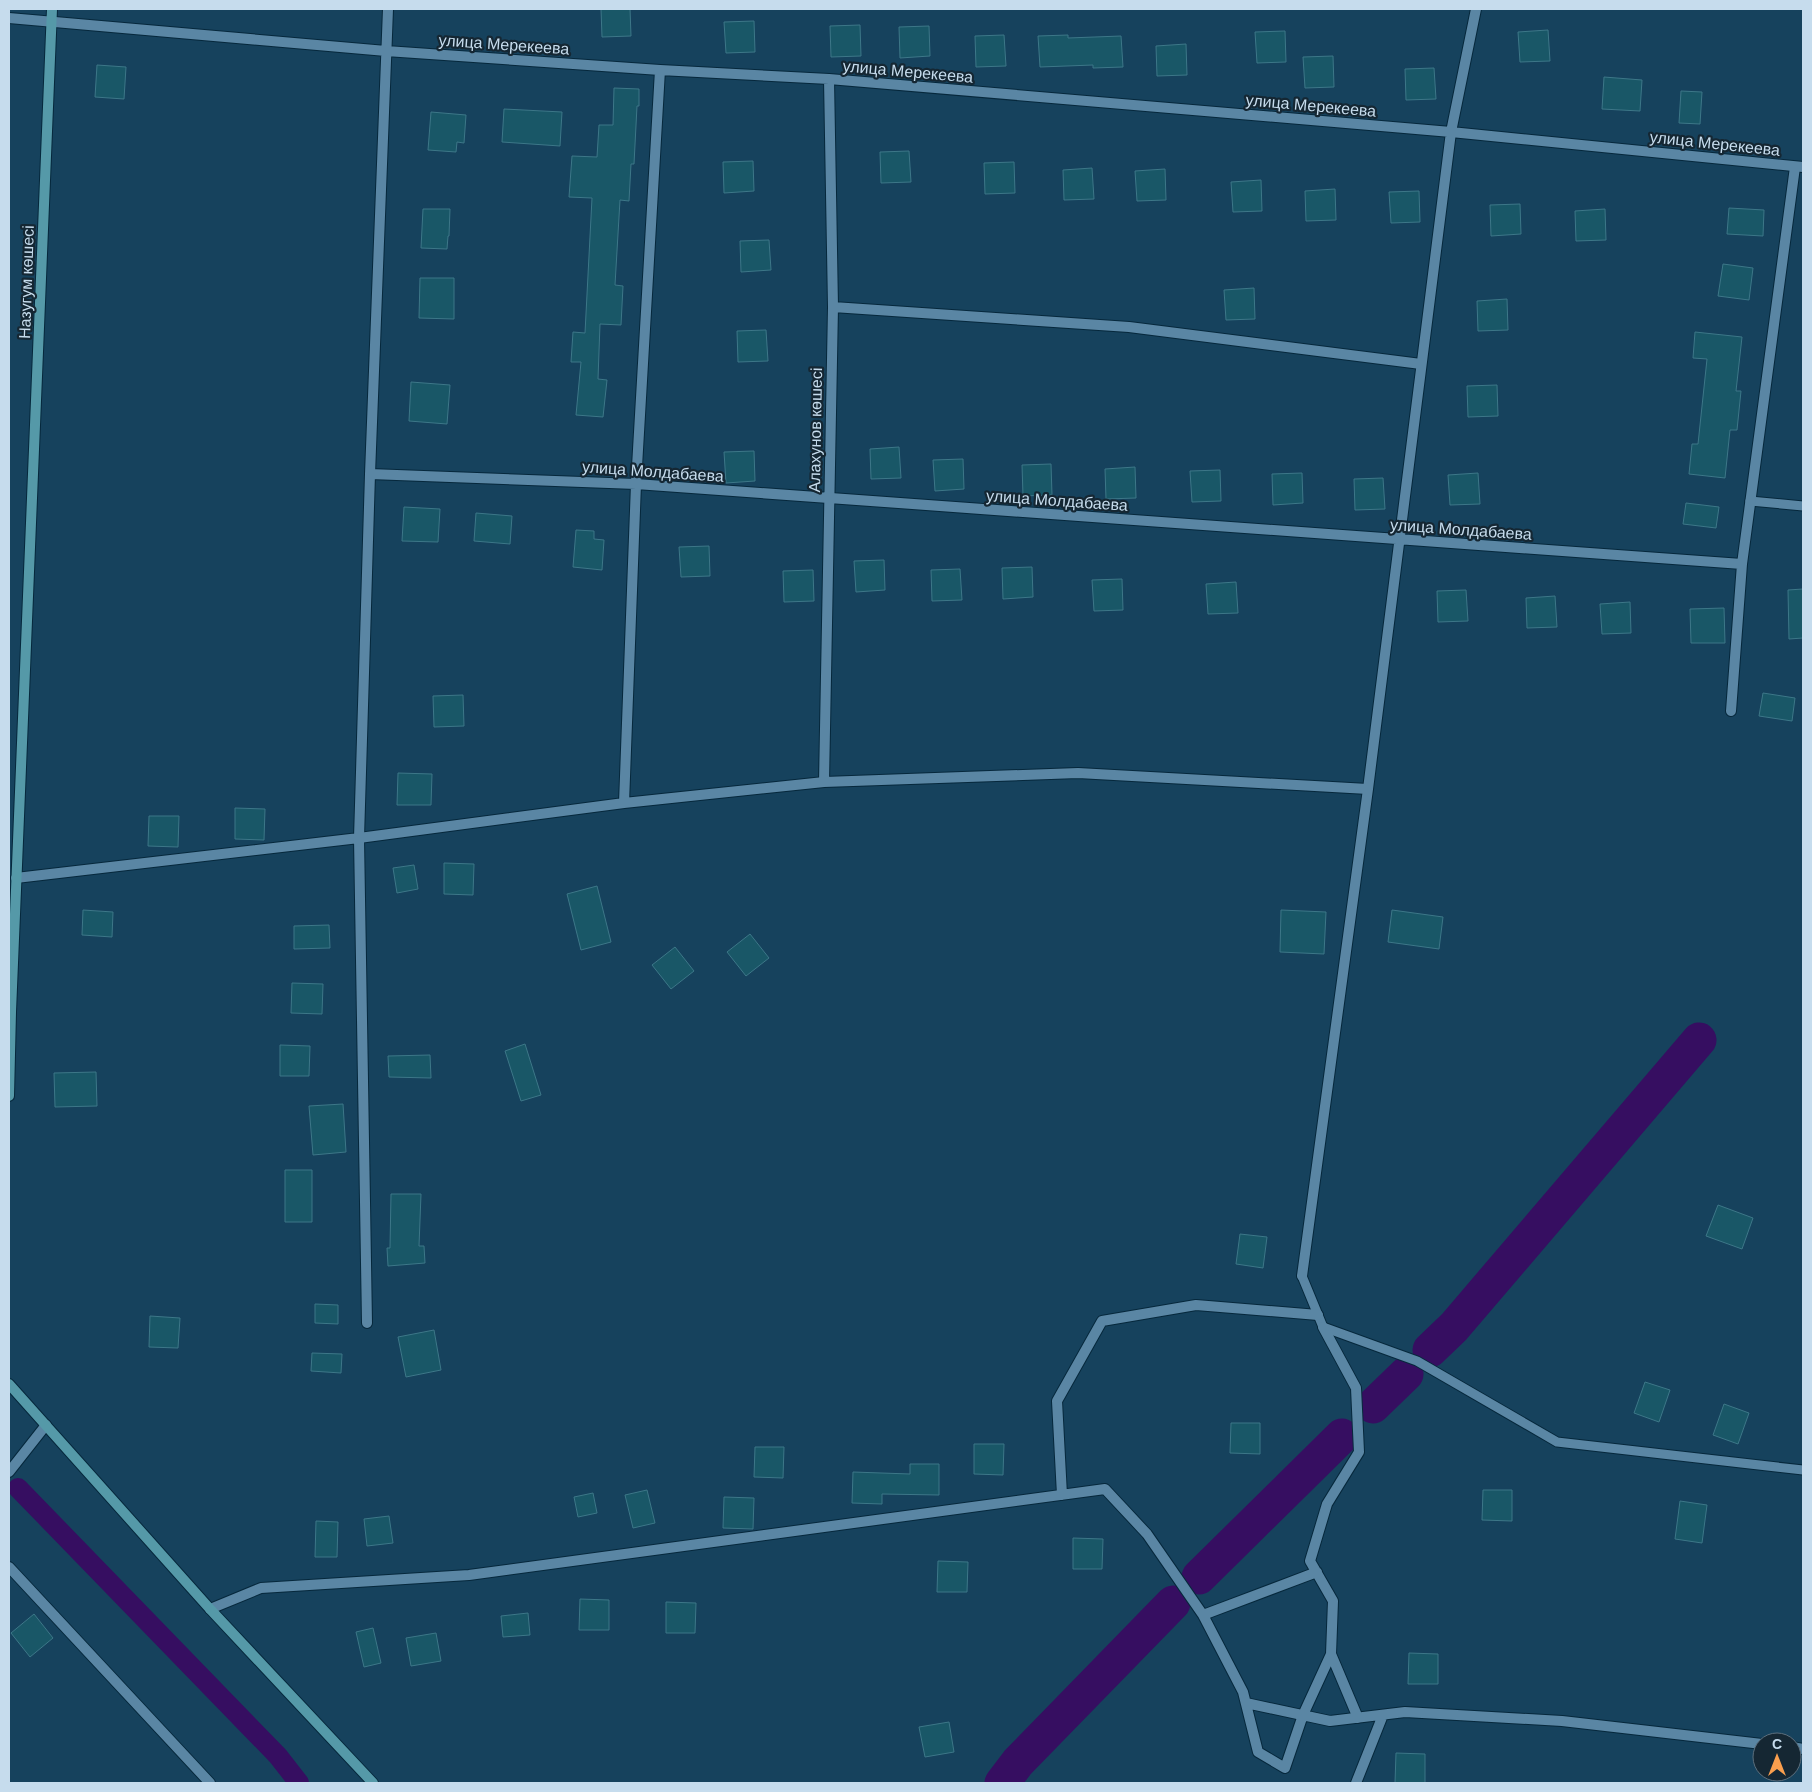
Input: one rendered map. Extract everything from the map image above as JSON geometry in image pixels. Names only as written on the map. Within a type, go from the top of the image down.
[{"type":"street","name":"Назугум көшесі","points":[[9,1096],[16,878],[52,9]]},
{"type":"street","points":[[367,1323],[359,838],[370,474],[388,9]]},
{"type":"street","points":[[1302,1276],[1368,789],[1451,132],[1476,9]]},
{"type":"street","name":"улица Мерекеева","points":[[9,18],[386,51],[660,70],[829,79],[1451,132],[1799,167]]},
{"type":"street","points":[[624,803],[636,484],[660,70]]},
{"type":"street","name":"Алахунов көшесі","points":[[824,782],[833,306],[829,79]]},
{"type":"street","points":[[1731,712],[1742,564],[1799,167]]},
{"type":"street","points":[[833,306],[1129,327],[1421,364]]},
{"type":"street","name":"улица Молдабаева","points":[[370,474],[636,484],[1742,564]]},
{"type":"street","points":[[16,878],[359,838],[624,803],[824,782],[1078,773],[1368,789]]},
{"type":"street","points":[[1062,1495],[1057,1401],[1102,1321],[1196,1304],[1318,1315]]},
{"type":"street","points":[[1323,1327],[1356,1388],[1359,1452],[1327,1504],[1310,1561],[1333,1601],[1332,1654],[1358,1718]]},
{"type":"street","points":[[9,1384],[210,1609],[373,1783]]},
{"type":"street","points":[[9,1472],[46,1426]]},
{"type":"street","points":[[210,1609],[261,1588],[469,1575],[1105,1489],[1147,1534],[1203,1615],[1243,1692],[1258,1752],[1285,1768],[1303,1715],[1332,1654]]},
{"type":"street","points":[[9,1567],[210,1783]]},
{"type":"street","points":[[1203,1615],[1317,1572]]},
{"type":"street","points":[[1246,1703],[1330,1721],[1405,1712],[1562,1721],[1752,1743]]},
{"type":"street","points":[[1356,1783],[1383,1715]]},
{"type":"lane","points":[[1750,501],[1803,506]]},
{"type":"lane","points":[[1302,1276],[1323,1327],[1417,1361],[1557,1442],[1803,1470]]},
{"type":"building","points":[[601,9],[630,9],[631,36],[602,37]]},
{"type":"building","points":[[754,21],[755,52],[726,53],[724,22]]},
{"type":"building","points":[[860,25],[861,56],[831,57],[830,26]]},
{"type":"building","points":[[929,26],[930,56],[900,58],[899,27]]},
{"type":"building","points":[[1548,30],[1550,61],[1520,62],[1518,32]]},
{"type":"building","points":[[1285,31],[1286,62],[1257,63],[1255,32]]},
{"type":"building","points":[[1004,35],[1006,66],[976,67],[975,36]]},
{"type":"building","points":[[1068,35],[1068,38],[1121,36],[1123,67],[1093,68],[1093,65],[1040,67],[1038,36]]},
{"type":"building","points":[[1186,44],[1187,75],[1157,76],[1156,46]]},
{"type":"building","points":[[1333,56],[1334,87],[1305,88],[1303,57]]},
{"type":"building","points":[[97,65],[126,67],[124,99],[95,97]]},
{"type":"building","points":[[1434,68],[1436,99],[1406,100],[1405,69]]},
{"type":"building","points":[[1604,77],[1642,80],[1640,111],[1602,109]]},
{"type":"building","points":[[614,88],[639,89],[634,164],[631,164],[629,201],[620,200],[615,285],[623,286],[621,325],[600,324],[598,379],[607,380],[603,417],[576,415],[581,362],[571,362],[573,332],[585,333],[592,198],[569,197],[572,156],[597,157],[599,125],[613,125]]},
{"type":"building","points":[[1681,91],[1702,92],[1700,124],[1679,123]]},
{"type":"building","points":[[504,109],[562,112],[560,146],[502,142]]},
{"type":"building","points":[[431,112],[466,115],[464,143],[457,142],[456,152],[428,150]]},
{"type":"building","points":[[909,151],[911,182],[881,183],[880,152]]},
{"type":"building","points":[[753,161],[754,191],[724,193],[723,162]]},
{"type":"building","points":[[1014,162],[1015,193],[985,194],[984,163]]},
{"type":"building","points":[[1092,168],[1094,199],[1064,200],[1063,170]]},
{"type":"building","points":[[1165,169],[1166,200],[1137,201],[1135,171]]},
{"type":"building","points":[[1261,180],[1262,211],[1233,212],[1231,182]]},
{"type":"building","points":[[1335,189],[1336,220],[1306,221],[1305,191]]},
{"type":"building","points":[[1419,191],[1420,222],[1391,223],[1389,192]]},
{"type":"building","points":[[1520,204],[1521,234],[1491,236],[1490,205]]},
{"type":"building","points":[[1729,208],[1764,210],[1763,236],[1727,234]]},
{"type":"building","points":[[423,209],[450,209],[447,249],[421,248]]},
{"type":"building","points":[[1605,209],[1606,240],[1576,241],[1575,211]]},
{"type":"building","points":[[769,240],[771,270],[741,272],[740,241]]},
{"type":"building","points":[[1723,264],[1753,268],[1749,300],[1718,296]]},
{"type":"building","points":[[420,278],[454,278],[454,319],[419,318]]},
{"type":"building","points":[[1254,288],[1255,319],[1226,320],[1224,290]]},
{"type":"building","points":[[1507,299],[1508,330],[1478,331],[1477,301]]},
{"type":"building","points":[[766,330],[768,361],[738,362],[737,331]]},
{"type":"building","points":[[1695,332],[1742,337],[1736,391],[1741,391],[1737,430],[1730,430],[1725,478],[1689,474],[1692,444],[1698,444],[1707,359],[1693,358]]},
{"type":"building","points":[[411,382],[450,385],[447,424],[409,421]]},
{"type":"building","points":[[1497,385],[1498,416],[1468,417],[1467,386]]},
{"type":"building","points":[[899,447],[901,478],[871,479],[870,449]]},
{"type":"building","points":[[754,451],[755,481],[726,483],[724,452]]},
{"type":"building","points":[[963,459],[964,489],[935,491],[933,460]]},
{"type":"building","points":[[1051,464],[1052,495],[1023,496],[1022,465]]},
{"type":"building","points":[[1135,467],[1136,498],[1106,499],[1105,469]]},
{"type":"building","points":[[1220,470],[1221,501],[1192,502],[1190,471]]},
{"type":"building","points":[[1302,473],[1303,503],[1273,505],[1272,474]]},
{"type":"building","points":[[1478,473],[1480,504],[1450,505],[1448,475]]},
{"type":"building","points":[[1383,478],[1385,509],[1355,510],[1354,479]]},
{"type":"building","points":[[1686,503],[1719,507],[1716,528],[1683,524]]},
{"type":"building","points":[[404,507],[440,509],[438,542],[402,541]]},
{"type":"building","points":[[476,513],[512,516],[510,544],[474,541]]},
{"type":"building","points":[[576,530],[594,531],[594,539],[604,540],[602,570],[573,567]]},
{"type":"building","points":[[709,546],[710,576],[681,577],[679,547]]},
{"type":"building","points":[[884,560],[885,590],[856,592],[854,561]]},
{"type":"building","points":[[1032,567],[1033,597],[1003,599],[1002,568]]},
{"type":"building","points":[[960,569],[962,600],[932,601],[931,570]]},
{"type":"building","points":[[813,570],[814,601],[784,602],[783,571]]},
{"type":"building","points":[[1122,579],[1123,610],[1094,611],[1092,580]]},
{"type":"building","points":[[1236,582],[1238,613],[1208,614],[1206,584]]},
{"type":"building","points":[[1803,589],[1803,638],[1789,639],[1788,590]]},
{"type":"building","points":[[1466,590],[1468,621],[1438,622],[1437,591]]},
{"type":"building","points":[[1555,596],[1557,627],[1527,628],[1526,598]]},
{"type":"building","points":[[1630,602],[1631,633],[1602,634],[1600,604]]},
{"type":"building","points":[[1724,608],[1725,643],[1691,643],[1690,609]]},
{"type":"building","points":[[1763,693],[1795,698],[1792,721],[1759,716]]},
{"type":"building","points":[[463,695],[464,726],[434,727],[433,696]]},
{"type":"building","points":[[398,773],[432,774],[431,805],[397,805]]},
{"type":"building","points":[[235,808],[265,809],[264,840],[235,839]]},
{"type":"building","points":[[149,816],[179,816],[178,847],[148,846]]},
{"type":"building","points":[[444,863],[474,864],[473,895],[444,894]]},
{"type":"building","points":[[414,865],[418,889],[397,893],[393,868]]},
{"type":"building","points":[[597,886],[611,942],[581,950],[567,894]]},
{"type":"building","points":[[83,910],[113,912],[112,937],[82,935]]},
{"type":"building","points":[[1281,910],[1326,912],[1324,954],[1280,952]]},
{"type":"building","points":[[1392,910],[1443,917],[1439,949],[1388,942]]},
{"type":"building","points":[[329,925],[330,948],[294,949],[294,926]]},
{"type":"building","points":[[750,934],[769,958],[746,976],[727,952]]},
{"type":"building","points":[[675,947],[694,971],[671,989],[652,965]]},
{"type":"building","points":[[292,983],[323,984],[322,1014],[291,1013]]},
{"type":"building","points":[[525,1044],[541,1095],[521,1101],[505,1051]]},
{"type":"building","points":[[280,1045],[310,1046],[309,1076],[280,1076]]},
{"type":"building","points":[[430,1055],[431,1078],[389,1077],[388,1056]]},
{"type":"building","points":[[96,1072],[97,1106],[55,1107],[54,1073]]},
{"type":"building","points":[[343,1104],[346,1152],[313,1155],[309,1106]]},
{"type":"building","points":[[285,1170],[312,1170],[312,1222],[285,1222]]},
{"type":"building","points":[[391,1194],[421,1194],[419,1246],[424,1246],[425,1263],[388,1266],[387,1248],[390,1248]]},
{"type":"building","points":[[1718,1205],[1753,1218],[1742,1249],[1706,1236]]},
{"type":"building","points":[[1240,1234],[1267,1237],[1263,1268],[1236,1264]]},
{"type":"building","points":[[315,1304],[338,1305],[338,1324],[315,1323]]},
{"type":"building","points":[[150,1316],[180,1318],[178,1348],[149,1347]]},
{"type":"building","points":[[434,1330],[441,1370],[406,1377],[398,1337]]},
{"type":"building","points":[[312,1353],[342,1354],[341,1373],[311,1371]]},
{"type":"building","points":[[1645,1382],[1670,1390],[1659,1422],[1634,1413]]},
{"type":"building","points":[[1724,1404],[1749,1413],[1738,1444],[1713,1435]]},
{"type":"building","points":[[1231,1423],[1260,1423],[1260,1454],[1230,1453]]},
{"type":"building","points":[[974,1444],[1004,1444],[1003,1475],[974,1474]]},
{"type":"building","points":[[755,1447],[784,1447],[783,1478],[754,1477]]},
{"type":"building","points":[[910,1464],[939,1464],[939,1495],[882,1494],[882,1504],[852,1503],[853,1472],[910,1474]]},
{"type":"building","points":[[647,1490],[655,1523],[633,1528],[625,1495]]},
{"type":"building","points":[[1483,1490],[1512,1490],[1512,1521],[1482,1520]]},
{"type":"building","points":[[593,1493],[597,1513],[578,1517],[574,1497]]},
{"type":"building","points":[[724,1497],[754,1498],[753,1529],[723,1528]]},
{"type":"building","points":[[1680,1501],[1707,1505],[1702,1543],[1675,1539]]},
{"type":"building","points":[[389,1516],[393,1543],[367,1546],[364,1519]]},
{"type":"building","points":[[316,1521],[338,1522],[337,1557],[315,1557]]},
{"type":"building","points":[[1073,1538],[1103,1539],[1102,1569],[1073,1569]]},
{"type":"building","points":[[938,1561],[968,1562],[967,1592],[937,1592]]},
{"type":"building","points":[[580,1599],[609,1600],[609,1630],[579,1630]]},
{"type":"building","points":[[666,1602],[696,1603],[695,1633],[666,1633]]},
{"type":"building","points":[[528,1613],[530,1635],[503,1637],[501,1616]]},
{"type":"building","points":[[34,1614],[53,1638],[30,1657],[11,1633]]},
{"type":"building","points":[[373,1628],[381,1663],[364,1667],[356,1632]]},
{"type":"building","points":[[436,1633],[441,1661],[411,1666],[406,1638]]},
{"type":"building","points":[[1409,1653],[1438,1654],[1438,1684],[1408,1684]]},
{"type":"building","points":[[949,1722],[954,1752],[925,1757],[919,1727]]},
{"type":"building","points":[[1396,1753],[1425,1754],[1425,1783],[1395,1783]]},
{"type":"waterway","points":[[1430,1350],[1454,1327],[1699,1040]]},
{"type":"waterway","points":[[1373,1406],[1406,1374]]},
{"type":"waterway","points":[[1199,1577],[1342,1436]]},
{"type":"waterway","points":[[18,1488],[278,1756],[299,1783]]},
{"type":"waterway","points":[[1002,1783],[1018,1762],[1173,1603]]}]
